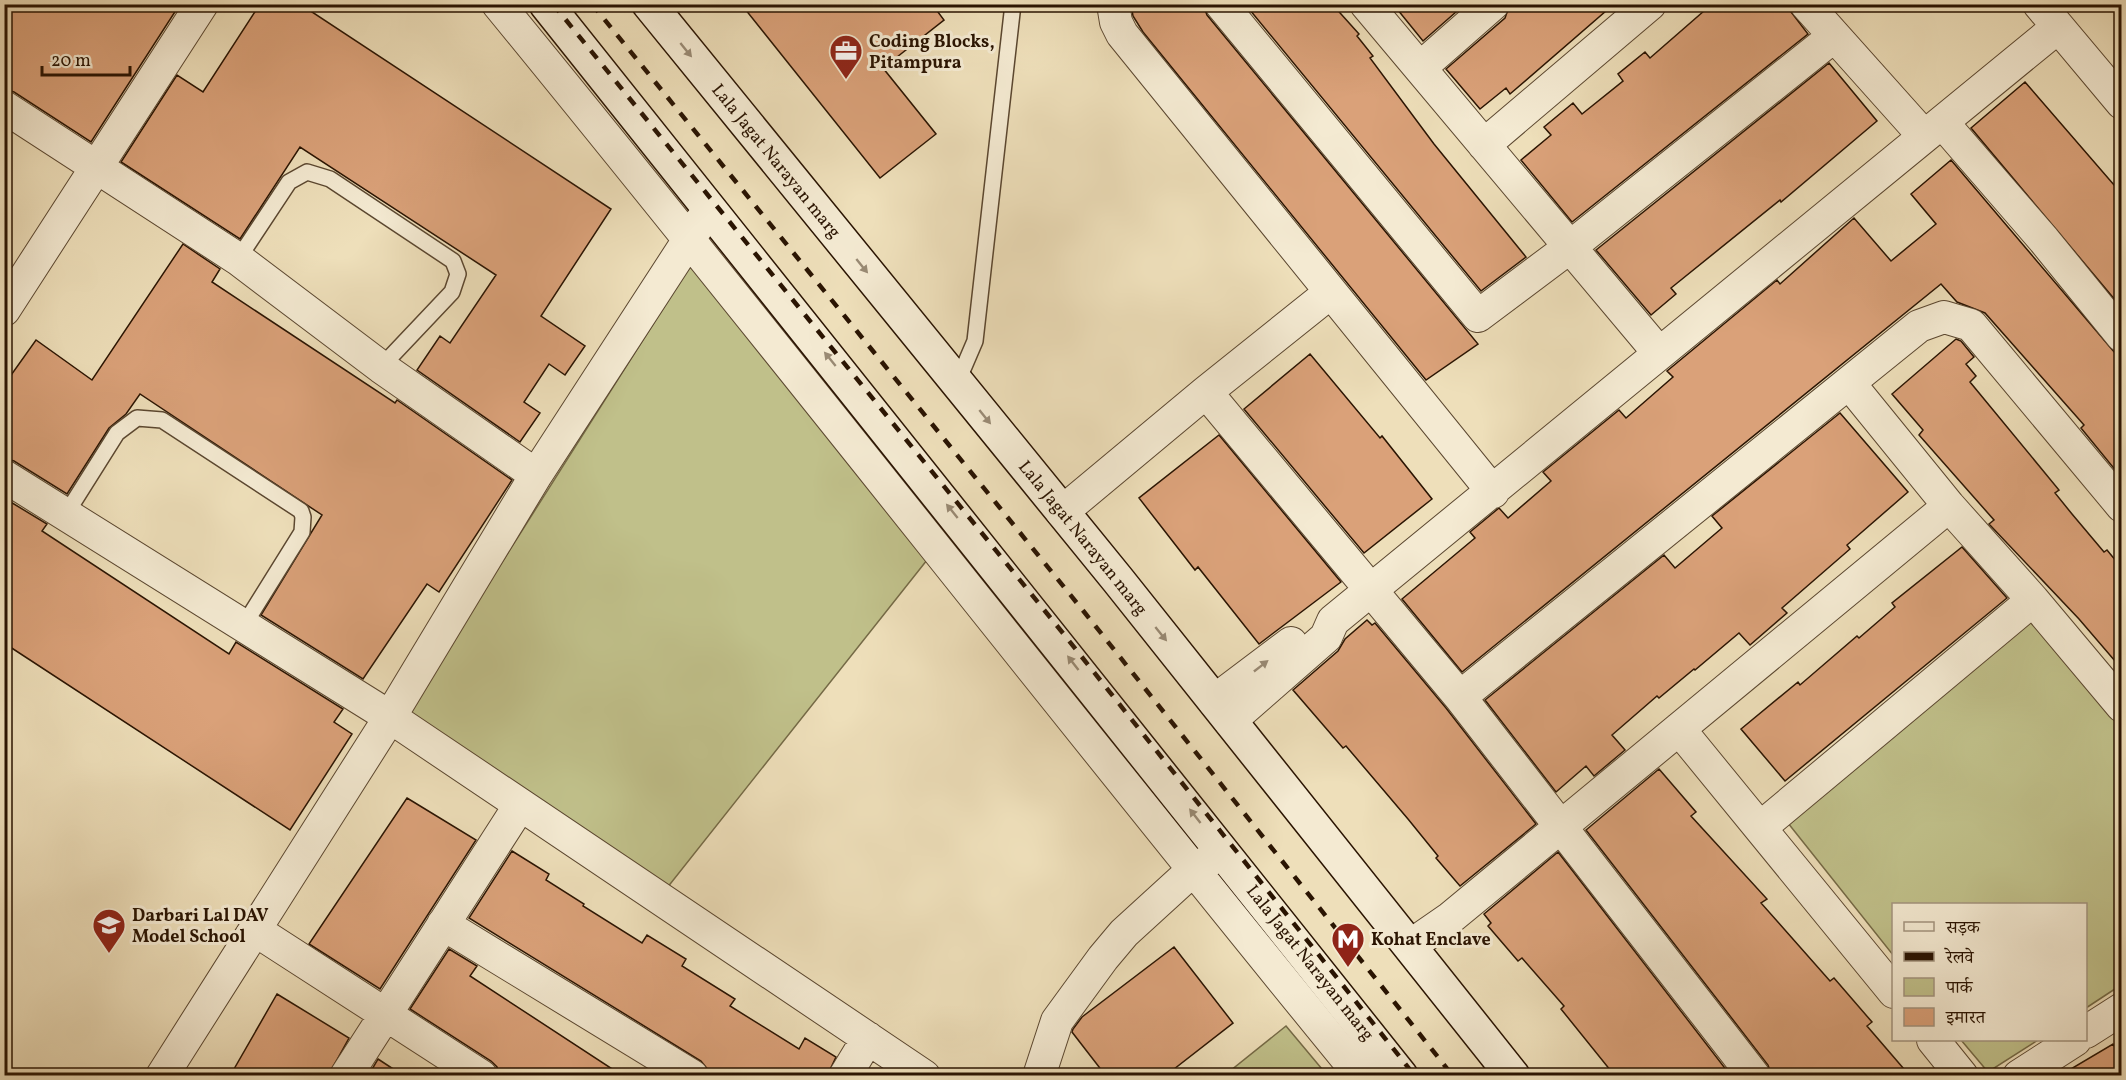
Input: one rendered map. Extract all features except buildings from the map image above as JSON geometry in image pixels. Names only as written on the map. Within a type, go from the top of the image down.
[{"type":"main road","name":"Lala Jagat Narayan marg","points":[[546,4],[1401,1076]]},
{"type":"main road","name":"Lala Jagat Narayan marg","points":[[649,4],[1062,512],[1513,1076]]},
{"type":"street","points":[[4,310],[202,4]]},
{"type":"street","points":[[498,4],[689,237],[1193,870],[1361,1076]]},
{"type":"street","points":[[1113,4],[1113,12],[1122,34],[1493,492]]},
{"type":"street","points":[[1221,4],[1478,316],[1570,247],[1833,37]]},
{"type":"street","points":[[1366,4],[1659,353]]},
{"type":"street","points":[[1420,68],[1493,4]]},
{"type":"street","points":[[1484,145],[1650,4]]},
{"type":"street","points":[[1806,4],[1833,37],[1933,129],[2044,240],[2121,336]]},
{"type":"street","points":[[1222,711],[1316,623],[1333,621],[1933,129],[2049,16],[2121,103]]},
{"type":"street","points":[[4,107],[238,259],[381,368],[536,475]]},
{"type":"street","points":[[162,1076],[390,717],[536,475],[689,237],[710,209]]},
{"type":"street","points":[[1062,512],[1331,292]]},
{"type":"street","points":[[1460,697],[1919,326],[1944,317],[1971,325],[2121,506]]},
{"type":"street","points":[[1849,383],[1949,506],[2033,600],[2121,706]]},
{"type":"street","points":[[1206,392],[1369,591],[1460,697],[1754,1076]]},
{"type":"street","points":[[4,476],[390,717],[924,1076]]},
{"type":"street","points":[[1410,946],[1449,919],[1949,506]]},
{"type":"street","points":[[1760,828],[2033,600]]},
{"type":"street","points":[[1679,729],[1892,991]]},
{"type":"street","points":[[346,1076],[520,805]]},
{"type":"street","points":[[1039,1076],[1057,1021],[1103,958],[1124,933],[1193,870],[1223,851]]},
{"type":"street","points":[[443,924],[692,1076]]},
{"type":"street","points":[[255,930],[386,1012],[481,1076]]},
{"type":"street","points":[[2087,1031],[2121,1009]]},
{"type":"street","points":[[845,1076],[868,1038]]},
{"type":"street","points":[[1934,1041],[1962,1076]]},
{"type":"street","points":[[2019,1076],[2072,1041]]},
{"type":"lane","points":[[957,383],[975,341],[1013,4]]},
{"type":"lane","points":[[238,259],[289,182],[307,172],[330,179],[453,261],[458,274],[452,292],[381,368]]},
{"type":"lane","points":[[66,514],[117,433],[137,418],[149,417],[162,420],[301,511],[302,532],[244,625]]},
{"type":"green space","points":[[693,261],[931,555],[667,888],[407,712]]},
{"type":"green space","points":[[2027,594],[2121,706],[2121,985],[2087,1007],[2087,903],[1892,903],[1892,954],[1772,803]]},
{"type":"green space","points":[[1286,1026],[1327,1075],[1225,1075]]},
{"type":"green space","points":[[1962,1041],[2036,1041],[1988,1072]]},
{"type":"railway","points":[[553,4],[1062,632],[1415,1076]]},
{"type":"railway","points":[[592,4],[1085,613],[1453,1076]]},
{"type":"place","name":"Coding Blocks, Pitampura","points":[[846,80]]},
{"type":"place","name":"Darbari Lal DAV Model School","points":[[109,954]]},
{"type":"place","name":"Kohat Enclave","points":[[1348,968]]}]
